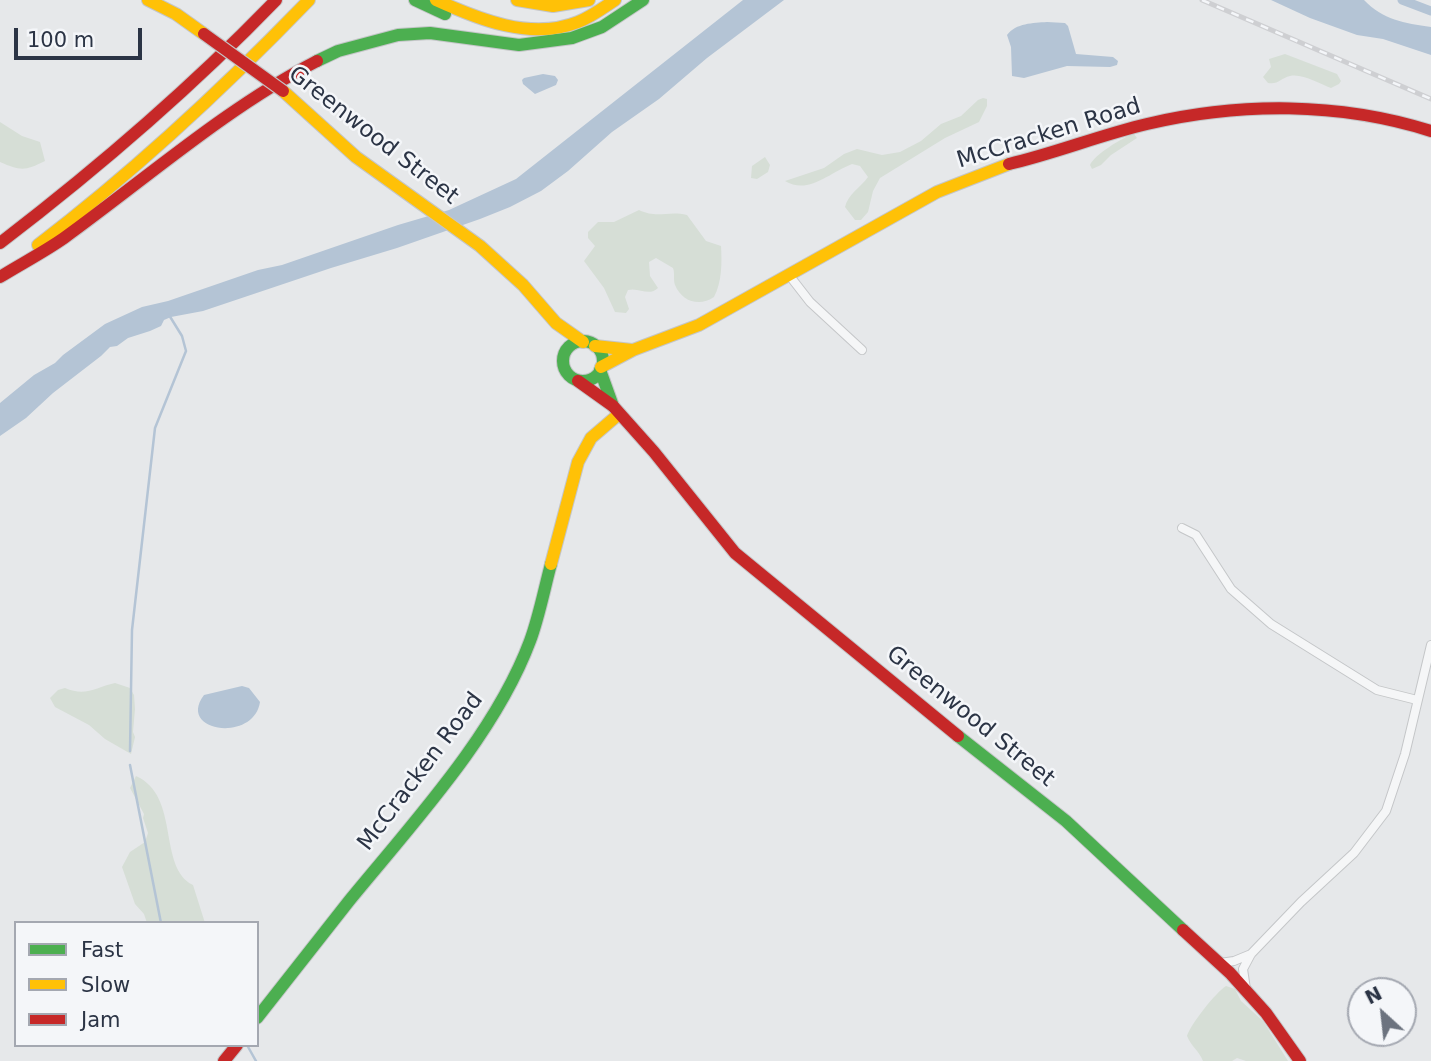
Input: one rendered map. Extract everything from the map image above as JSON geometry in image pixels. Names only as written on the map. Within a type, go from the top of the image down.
[{"type":"main road","name":"Greenwood Street","points":[[148,0],[176,14],[283,91],[356,157],[460,231],[523,285],[556,323],[589,344]]},
{"type":"main road","points":[[233,46],[264,0]]},
{"type":"main road","points":[[0,243],[68,192],[120,148],[233,46],[276,0]]},
{"type":"main road","points":[[0,275],[149,155],[236,74],[309,0]]},
{"type":"main road","points":[[415,0],[470,25],[540,42]]},
{"type":"main road","points":[[436,0],[470,17],[494,24],[538,28],[573,24],[615,0]]},
{"type":"main road","points":[[517,0],[532,5],[561,7],[589,0]]},
{"type":"main road","points":[[0,275],[61,240],[198,138],[312,62],[338,51],[398,35],[430,33],[519,45],[572,38],[601,27],[643,0]]},
{"type":"main road","name":"McCracken Road","points":[[601,368],[633,350],[699,325],[895,213],[967,179],[998,167],[1044,156],[1146,124],[1285,107],[1357,113],[1393,119],[1431,131]]},
{"type":"main road","name":"Greenwood Street","points":[[556,323],[565,353]]},
{"type":"main road","points":[[589,344],[601,356],[601,368],[591,379],[578,381],[565,370],[565,353],[572,345],[589,344]]},
{"type":"main road","name":"McCracken Road","points":[[589,344],[633,350]]},
{"type":"main road","name":"Greenwood Street","points":[[601,368],[616,410]]},
{"type":"main road","name":"Greenwood Street","points":[[578,381],[616,410],[740,557],[1010,779],[1066,821],[1247,990],[1300,1061]]},
{"type":"main road","name":"McCracken Road","points":[[259,1015],[342,909],[413,825],[472,746],[503,696],[530,641],[578,462],[591,438],[616,410]]},
{"type":"main road","points":[[224,1061],[235,1047]]},
{"type":"street","points":[[789,275],[810,302],[862,350]]},
{"type":"street","points":[[1182,528],[1196,535],[1231,589],[1271,624],[1377,690],[1418,700]]},
{"type":"street","points":[[1247,990],[1243,969],[1251,954],[1301,902],[1354,853],[1390,803],[1400,775],[1431,645]]},
{"type":"street","points":[[1220,963],[1251,954]]},
{"type":"shaded area","points":[[1285,54],[1337,74],[1341,81],[1331,88],[1295,75],[1268,83],[1263,77],[1271,67],[1269,59]]},
{"type":"shaded area","points":[[983,98],[987,99],[987,106],[979,122],[945,138],[880,178],[873,191],[868,212],[861,220],[855,220],[845,207],[851,195],[868,177],[860,166],[852,164],[802,186],[785,181],[824,168],[844,154],[857,149],[882,155],[900,152],[921,141],[941,124],[961,116]]},
{"type":"shaded area","points":[[0,122],[22,136],[40,142],[45,161],[23,169],[0,162]]},
{"type":"shaded area","points":[[1134,134],[1137,138],[1092,169],[1090,165],[1097,156],[1116,142]]},
{"type":"shaded area","points":[[765,157],[770,165],[768,172],[757,179],[751,178],[752,166]]},
{"type":"shaded area","points":[[639,210],[652,214],[687,215],[706,241],[721,246],[720,279],[714,297],[703,302],[687,299],[675,285],[673,268],[656,258],[649,262],[650,276],[658,288],[651,292],[628,290],[625,297],[629,309],[626,313],[615,312],[604,288],[584,261],[595,246],[588,238],[588,232],[598,222],[614,222]]},
{"type":"shaded area","points":[[115,683],[130,688],[134,695],[135,737],[131,754],[105,739],[89,725],[55,707],[50,698],[58,690],[65,688],[79,692]]},
{"type":"shaded area","points":[[136,776],[150,786],[159,799],[175,863],[182,876],[193,885],[204,921],[146,921],[135,904],[122,867],[130,852],[145,842],[148,833],[144,814],[130,788]]},
{"type":"shaded area","points":[[1226,986],[1235,989],[1241,1001],[1263,1021],[1288,1061],[1246,1061],[1237,1058],[1232,1061],[1203,1061],[1187,1036],[1204,1009]]},
{"type":"water","points":[[743,0],[784,0],[707,58],[659,99],[612,132],[541,191],[480,219],[397,248],[203,311],[164,320],[161,326],[110,347],[26,418],[0,436],[0,403],[105,324],[142,307],[168,301],[258,270],[282,265],[449,210],[516,179]]},
{"type":"water","points":[[1271,0],[1364,0],[1386,16],[1431,27],[1431,55],[1383,39],[1357,35]]},
{"type":"water","points":[[1047,22],[1065,23],[1068,26],[1076,54],[1113,57],[1118,61],[1117,65],[1067,66],[1024,78],[1012,76],[1011,47],[1007,35],[1020,26]]},
{"type":"water","points":[[543,74],[555,76],[558,80],[556,85],[535,94],[523,84],[524,78]]},
{"type":"water","points":[[242,686],[249,688],[260,702],[255,715],[245,723],[232,728],[219,728],[200,717],[198,708],[204,695]]},
{"type":"waterway","points":[[1402,0],[1431,11]]},
{"type":"waterway","points":[[130,751],[132,630],[155,428],[186,351],[182,336],[169,315]]},
{"type":"waterway","points":[[130,765],[161,921]]},
{"type":"waterway","points":[[248,1047],[256,1061]]},
{"type":"railway","points":[[1202,0],[1431,99]]},
{"type":"traffic: fast","points":[[415,0],[445,14]]},
{"type":"traffic: fast","points":[[317,61],[338,51],[398,35],[430,33],[519,45],[572,38],[602,27],[643,0]]},
{"type":"traffic: fast","points":[[583,341],[597,347],[603,361],[597,375],[583,381],[569,375],[563,361],[569,347],[583,341]]},
{"type":"traffic: fast","points":[[600,370],[613,406]]},
{"type":"traffic: fast","points":[[259,1015],[425,810],[496,710],[530,641],[551,564]]},
{"type":"traffic: fast","points":[[958,736],[1066,821],[1183,930]]},
{"type":"traffic: slow","points":[[148,0],[176,14],[204,34]]},
{"type":"traffic: slow","points":[[38,245],[178,128],[309,0]]},
{"type":"traffic: slow","points":[[436,0],[505,25],[542,29],[578,22],[615,0]]},
{"type":"traffic: slow","points":[[517,0],[553,6],[589,0]]},
{"type":"traffic: slow","points":[[283,91],[356,157],[480,246],[523,285],[556,323],[583,342]]},
{"type":"traffic: slow","points":[[601,367],[633,350],[699,325],[937,192],[1009,164]]},
{"type":"traffic: slow","points":[[595,346],[632,350]]},
{"type":"traffic: slow","points":[[551,564],[578,462],[591,438],[619,414]]},
{"type":"traffic: jam","points":[[0,243],[142,127],[276,0]]},
{"type":"traffic: jam","points":[[204,34],[283,91]]},
{"type":"traffic: jam","points":[[0,277],[64,238],[251,100],[317,61]]},
{"type":"traffic: jam","points":[[1009,164],[1147,124],[1253,109],[1325,110],[1396,121],[1431,131]]},
{"type":"traffic: jam","points":[[578,381],[613,406],[654,452],[735,553],[958,736]]},
{"type":"traffic: jam","points":[[1183,930],[1230,973],[1266,1013],[1300,1061]]},
{"type":"traffic: jam","points":[[224,1061],[235,1047]]}]
